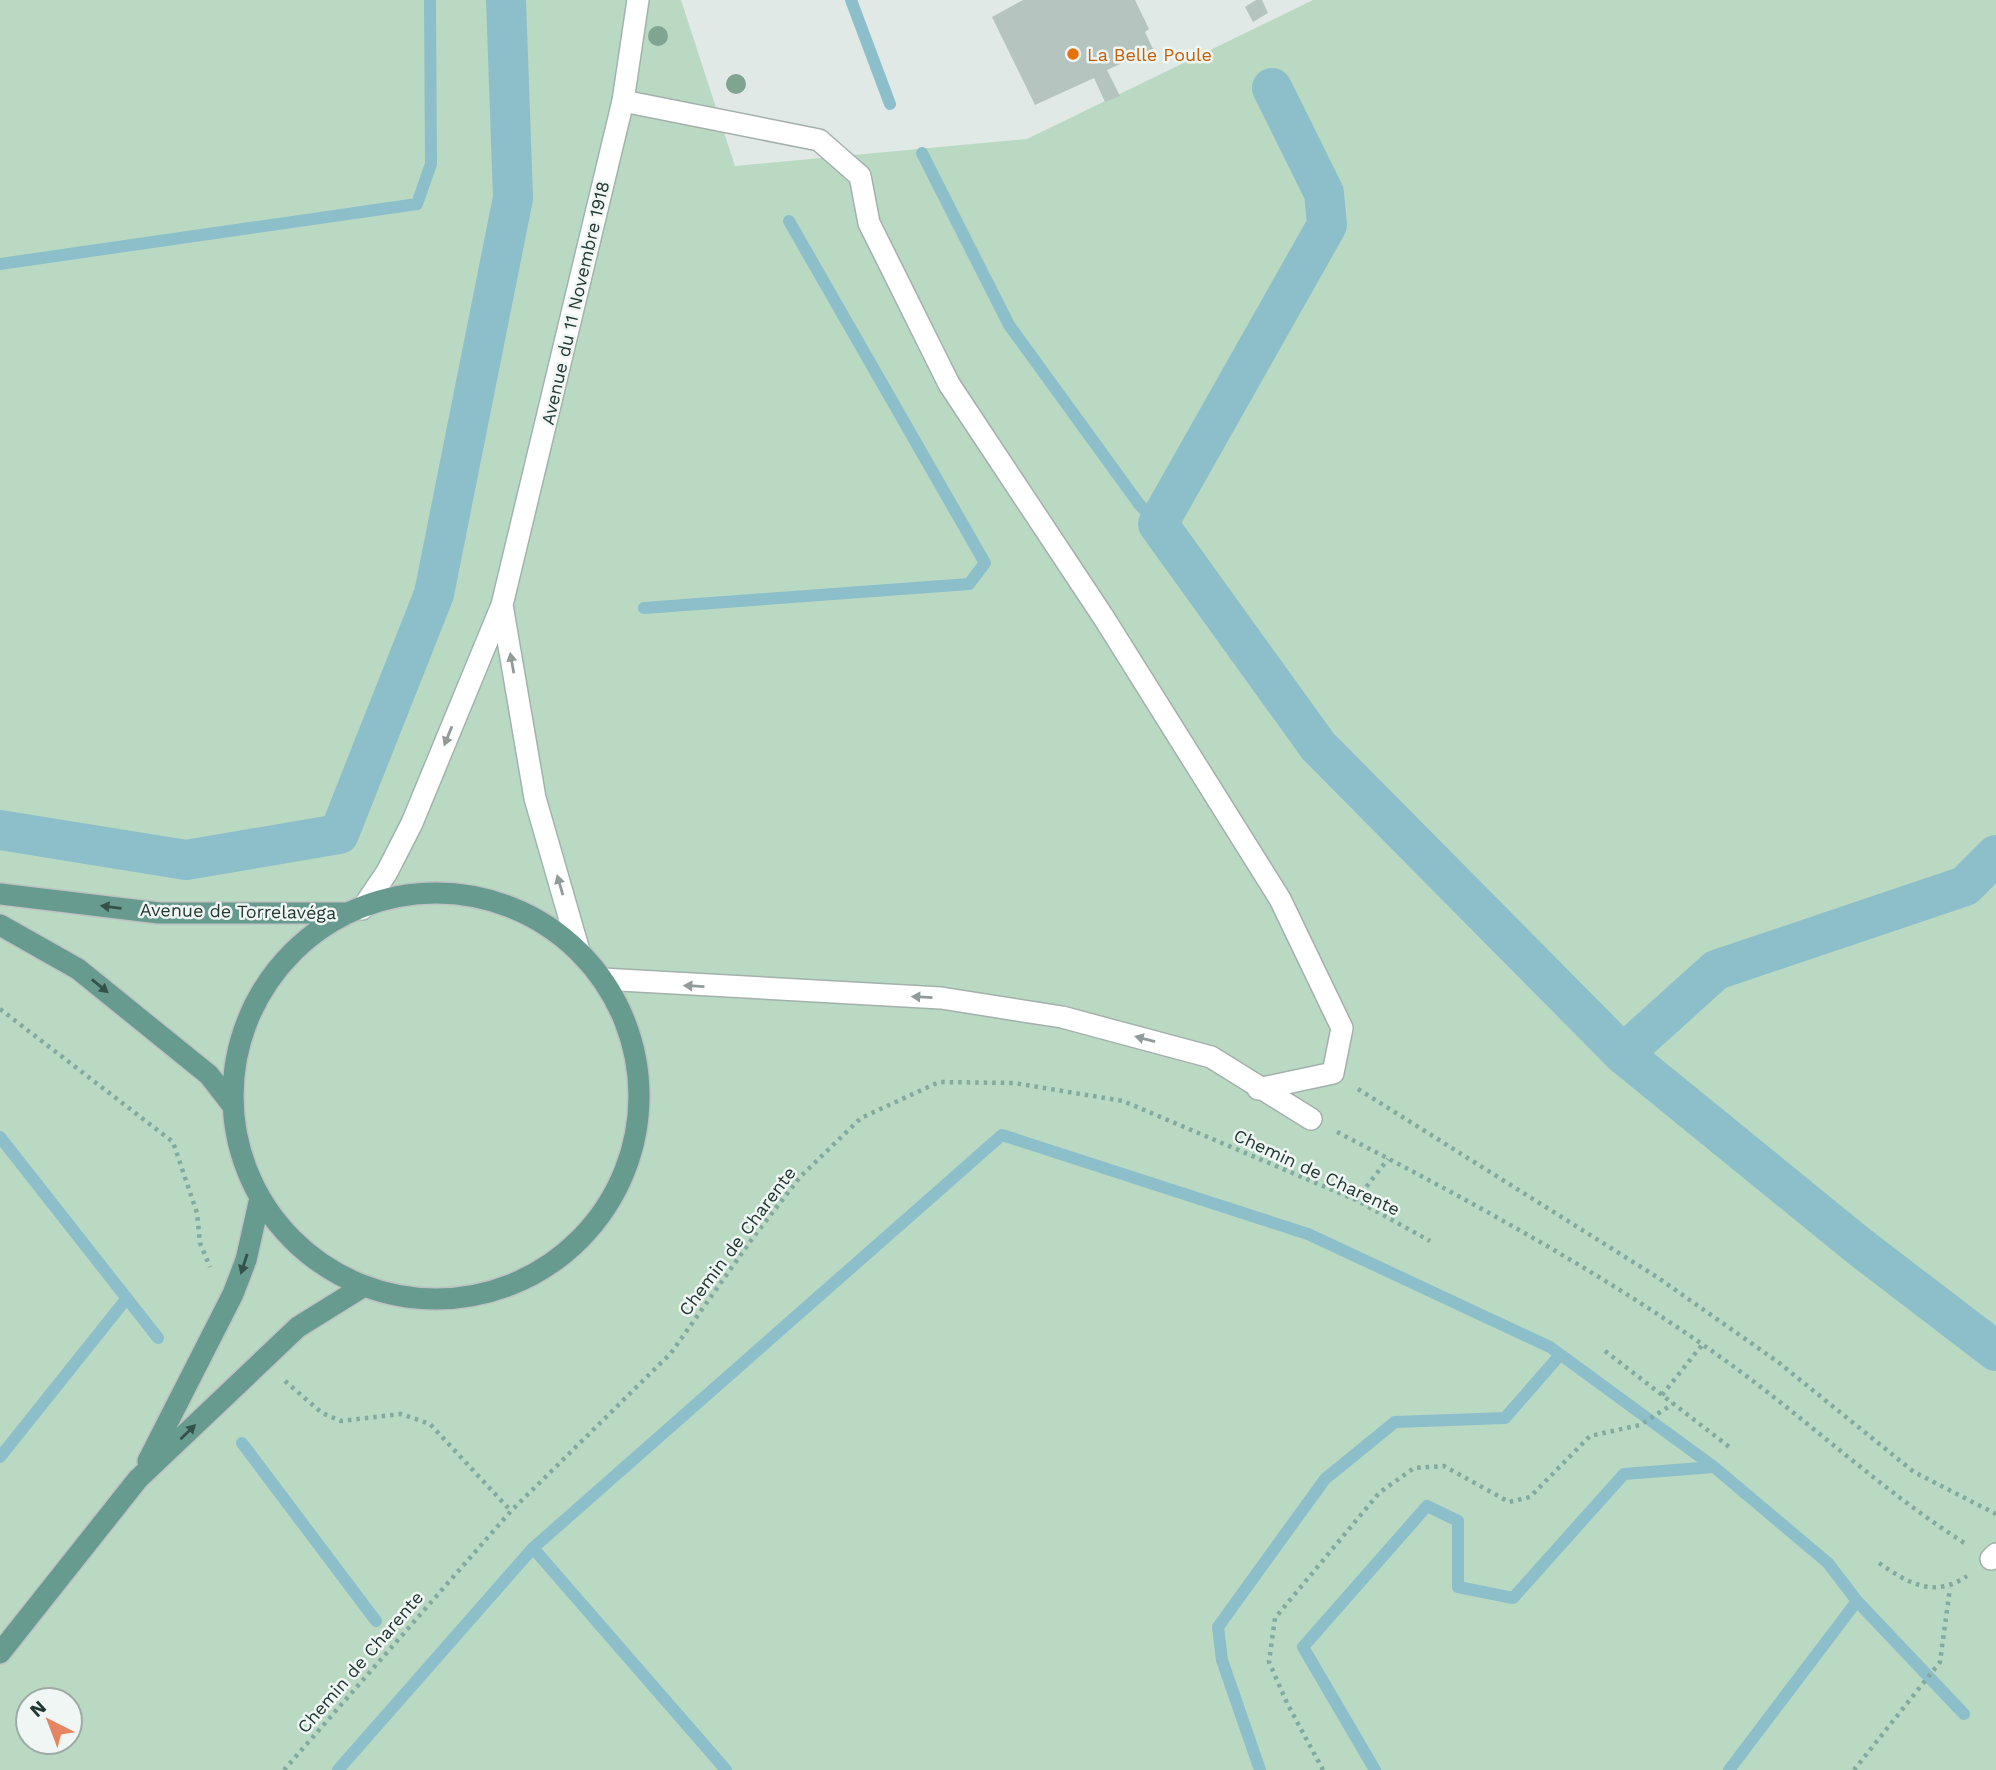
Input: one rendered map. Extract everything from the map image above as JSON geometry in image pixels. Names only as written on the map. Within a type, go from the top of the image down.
[{"type":"main road","points":[[432,893],[464,895],[526,913],[579,951],[620,1007],[638,1072],[639,1105],[635,1138],[626,1170],[611,1200],[592,1227],[568,1250],[541,1270],[481,1294],[422,1299],[364,1286],[332,1271],[304,1251],[280,1226],[260,1198],[241,1154],[233,1106],[239,1047],[262,992],[300,946],[324,927],[356,911],[399,897],[432,893]]},
{"type":"main road","name":"Avenue de Torrelavéga","points":[[0,894],[159,913],[356,911]]},
{"type":"main road","points":[[0,925],[78,969],[209,1075],[233,1106]]},
{"type":"main road","points":[[138,1479],[233,1294],[246,1260],[260,1198]]},
{"type":"main road","points":[[0,1653],[138,1479],[298,1328],[364,1286]]},
{"type":"street","name":"Avenue du 11 Novembre 1918","points":[[356,911],[387,872],[412,824],[502,605],[623,101],[638,0]]},
{"type":"street","points":[[623,101],[819,140],[860,176],[870,223],[948,384],[1104,618],[1280,900],[1342,1028],[1334,1073],[1258,1089]]},
{"type":"street","name":"Avenue du 11 Novembre 1918","points":[[502,605],[535,797],[579,951]]},
{"type":"street","points":[[602,979],[941,998],[1062,1017],[1210,1057],[1258,1089],[1311,1119]]},
{"type":"path","points":[[0,1009],[173,1142],[197,1213],[200,1242],[216,1276]]},
{"type":"path","points":[[1334,1073],[1657,1278],[1778,1362],[1914,1472],[1996,1514]]},
{"type":"path","name":"Chemin de Charente","points":[[284,1770],[511,1511],[671,1353],[752,1239],[800,1178],[861,1118],[939,1083],[1014,1083],[1123,1101],[1356,1200],[1430,1241]]},
{"type":"path","points":[[1311,1119],[1522,1230],[1612,1284],[1702,1345],[1814,1428],[1924,1517],[1993,1557],[1951,1588],[1910,1585],[1879,1563]]},
{"type":"path","points":[[1356,1200],[1388,1158]]},
{"type":"path","points":[[1662,1395],[1702,1345]]},
{"type":"path","points":[[1605,1351],[1732,1449]]},
{"type":"path","points":[[281,1378],[322,1413],[341,1421],[401,1413],[430,1424],[511,1511]]},
{"type":"path","points":[[1323,1770],[1287,1703],[1269,1662],[1275,1618],[1379,1493],[1414,1468],[1444,1466],[1509,1502],[1530,1497],[1590,1436],[1640,1425],[1673,1404]]},
{"type":"path","points":[[1854,1770],[1940,1662],[1951,1588]]},
{"type":"green space","points":[[0,0],[681,0],[735,166],[1027,139],[1313,0],[1996,0],[1996,1770],[0,1770]]},
{"type":"building","name":"La Belle Poule","points":[[1023,0],[1135,0],[1149,29],[1145,32],[1153,49],[1107,70],[1120,96],[1105,102],[1094,78],[1035,105],[992,17]]},
{"type":"building","points":[[1256,0],[1262,0],[1268,13],[1253,22],[1245,7]]},
{"type":"waterway","points":[[0,264],[417,204],[431,164],[430,0]]},
{"type":"waterway","points":[[0,830],[186,860],[339,834],[434,594],[513,198],[506,0]]},
{"type":"waterway","points":[[851,0],[890,104]]},
{"type":"waterway","points":[[1272,88],[1324,193],[1327,225],[1158,524],[1318,746],[1623,1054],[1860,1247],[1996,1351]]},
{"type":"waterway","points":[[922,153],[1009,325],[1139,504],[1158,524]]},
{"type":"waterway","points":[[644,608],[969,584],[985,563],[789,221]]},
{"type":"waterway","points":[[1623,1054],[1716,970],[1965,886],[1996,855]]},
{"type":"waterway","points":[[338,1770],[533,1548],[1002,1135],[1308,1234],[1550,1347],[1714,1467],[1828,1563],[1857,1601],[1964,1714]]},
{"type":"waterway","points":[[0,1137],[158,1338]]},
{"type":"waterway","points":[[0,1457],[127,1298]]},
{"type":"waterway","points":[[1260,1770],[1222,1660],[1218,1627],[1325,1479],[1395,1422],[1505,1418],[1560,1355]]},
{"type":"waterway","points":[[242,1443],[376,1621]]},
{"type":"waterway","points":[[1375,1770],[1303,1647],[1427,1506],[1458,1521],[1458,1587],[1513,1598],[1624,1474],[1714,1467]]},
{"type":"waterway","points":[[533,1548],[726,1770]]},
{"type":"waterway","points":[[1729,1770],[1857,1601]]},
{"type":"place","name":"La Belle Poule","points":[[1073,54]]}]
